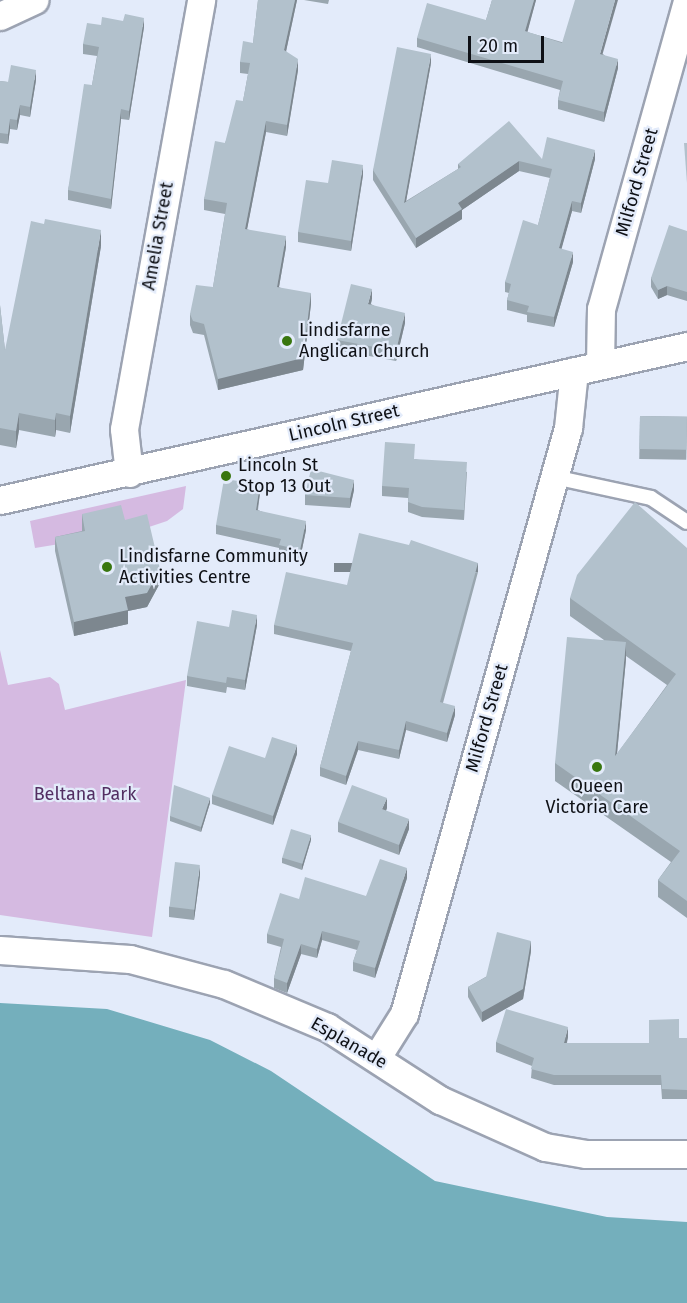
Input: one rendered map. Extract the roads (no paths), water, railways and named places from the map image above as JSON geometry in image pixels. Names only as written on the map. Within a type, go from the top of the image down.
[{"type":"street","points":[[0,16],[35,0]]},
{"type":"street","name":"Amelia Street","points":[[129,472],[124,429],[201,0]]},
{"type":"street","name":"Milford Street","points":[[600,365],[601,309],[687,0]]},
{"type":"street","name":"Lincoln Street","points":[[0,500],[687,346]]},
{"type":"street","name":"Milford Street","points":[[377,1057],[404,1014],[572,413],[574,371]]},
{"type":"street","name":"Esplanade","points":[[0,950],[84,952],[203,977],[308,1019],[377,1057],[440,1100],[545,1147],[586,1154],[687,1154]]},
{"type":"lane","points":[[554,477],[651,498],[687,522]]},
{"type":"water","points":[[0,1003],[107,1009],[210,1040],[271,1071],[435,1181],[607,1217],[687,1222],[687,1303],[0,1303]]},
{"type":"place","name":"Lindisfarne Anglican Church","points":[[287,341]]},
{"type":"place","name":"Lincoln St Stop 13 Out","points":[[226,476]]},
{"type":"place","name":"Lindisfarne Community Activities Centre","points":[[107,567]]},
{"type":"place","name":"Queen Victoria Care","points":[[597,767]]},
{"type":"park label","name":"Beltana Park","points":[[85,794]]}]
